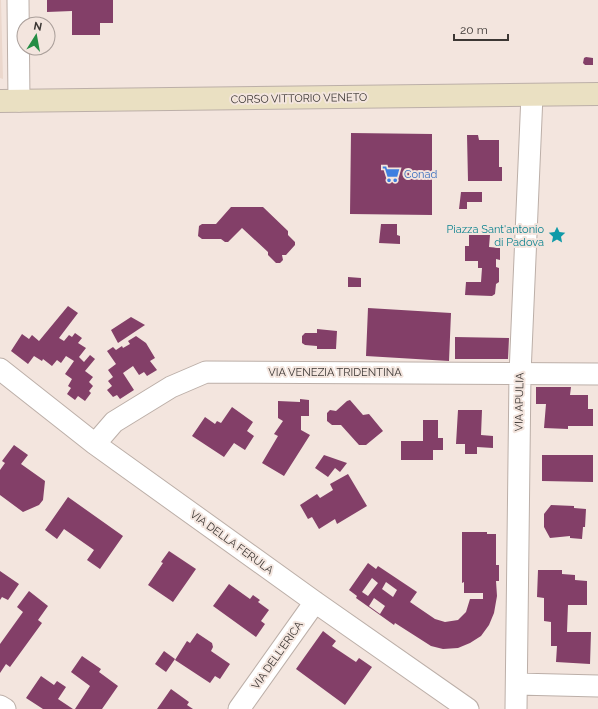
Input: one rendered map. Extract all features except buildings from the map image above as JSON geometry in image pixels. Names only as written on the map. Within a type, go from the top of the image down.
[{"type":"main road","name":"CORSO VITTORIO VENETO","points":[[10,101],[598,94]]},
{"type":"street","points":[[10,101],[18,0]]},
{"type":"street","name":"VIA APULIA","points":[[516,709],[520,374],[532,95]]},
{"type":"street","name":"VIA DELLA FERULA","points":[[0,369],[95,444],[315,602],[468,709]]},
{"type":"street","name":"VIA VENEZIA TRIDENTINA","points":[[95,444],[114,422],[172,387],[206,372],[598,374]]},
{"type":"street","name":"VIA DELL'ERICA","points":[[239,709],[315,602]]},
{"type":"street","points":[[517,684],[598,686]]},
{"type":"street","points":[[0,706],[5,709]]},
{"type":"shaded area","points":[[1,0],[3,79],[0,78]]},
{"type":"place","name":"Conad","points":[[391,174]]},
{"type":"place","name":"Piazza Sant'antonio di Padova","points":[[557,235]]}]
